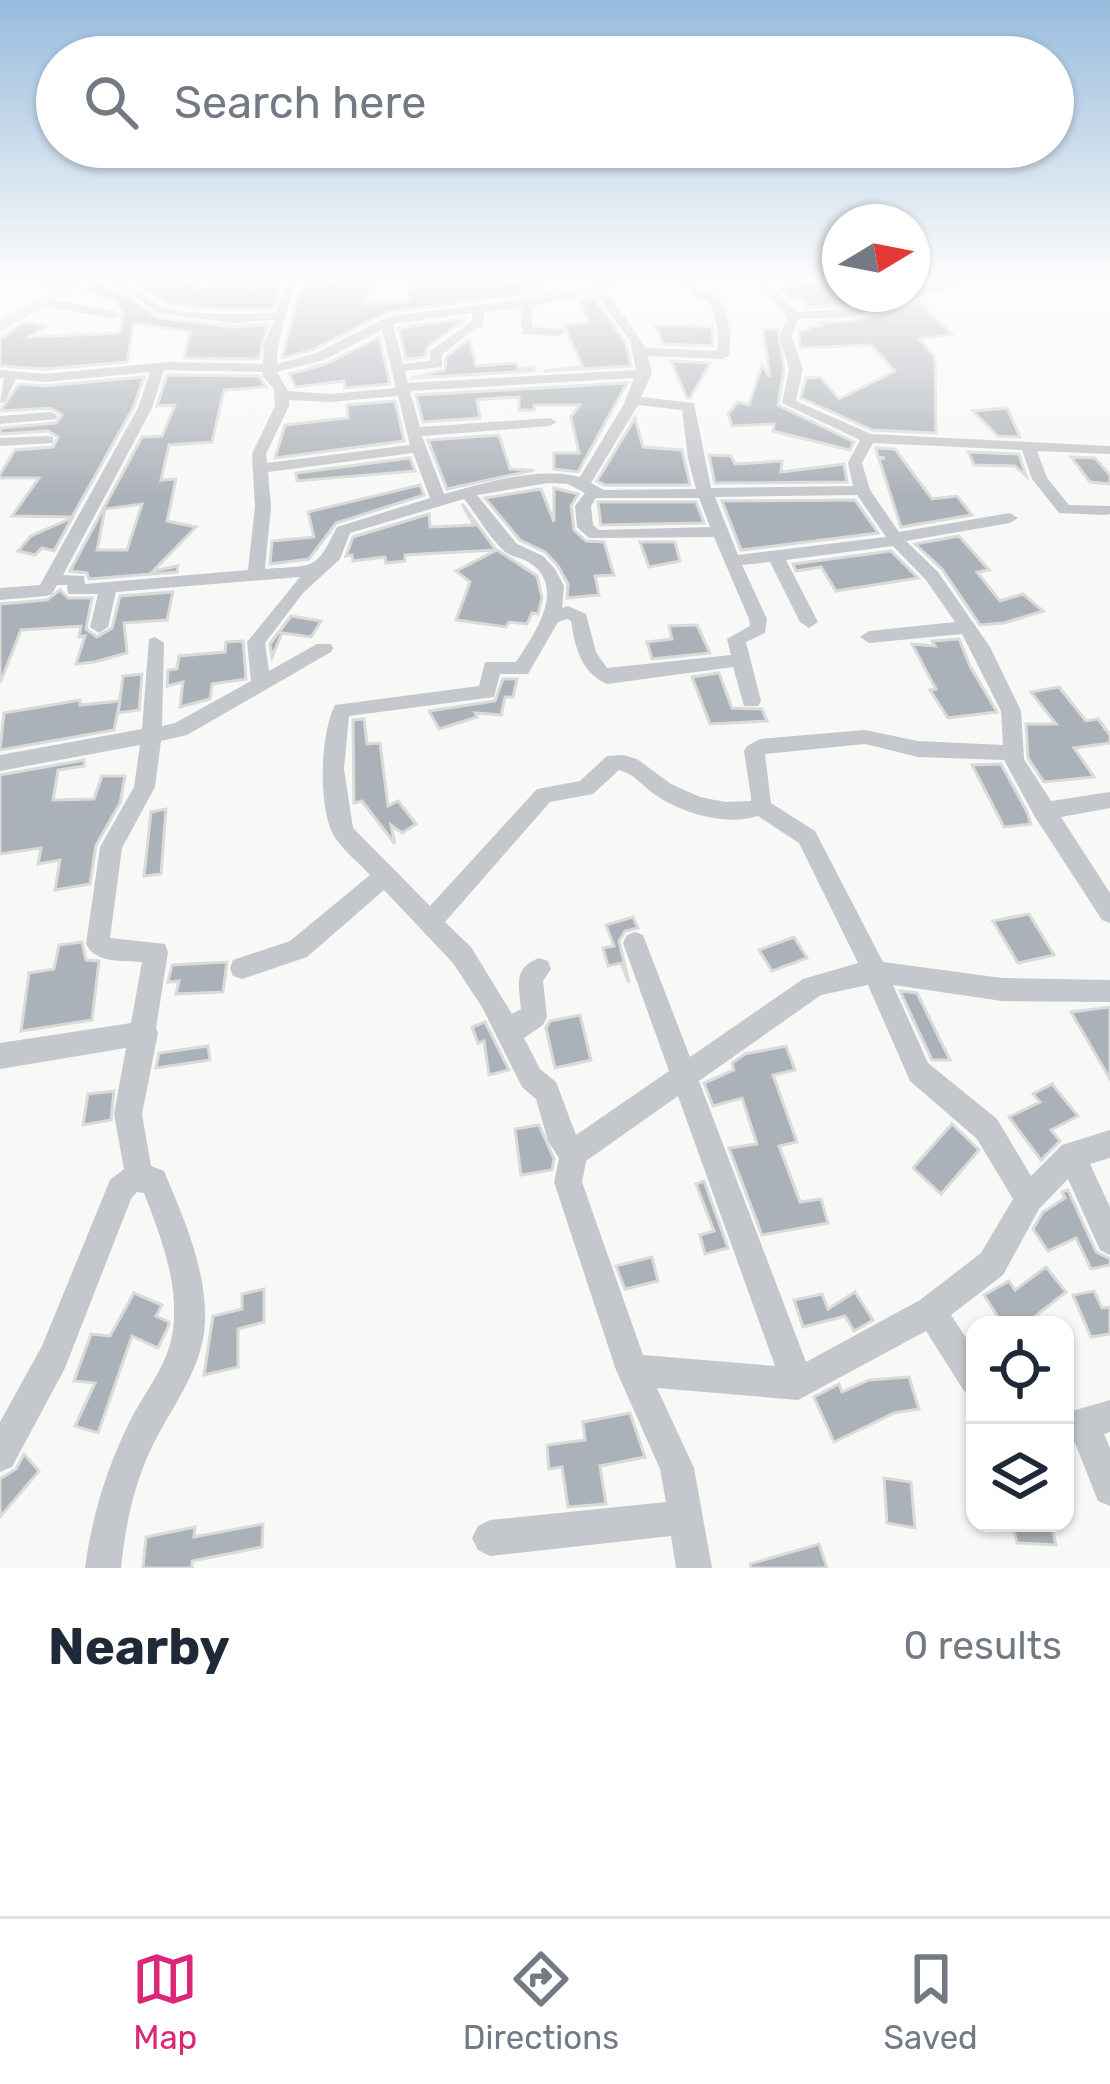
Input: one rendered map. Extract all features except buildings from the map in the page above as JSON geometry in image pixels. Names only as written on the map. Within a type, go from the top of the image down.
[{"type":"street","points":[[256,572],[263,507],[259,454],[282,406],[270,352]]},
{"type":"street","points":[[0,399],[6,374],[58,377],[158,367],[271,369],[329,352]]},
{"type":"street","points":[[395,352],[416,440],[440,500]]},
{"type":"street","points":[[400,368],[437,364],[437,352]]},
{"type":"street","points":[[642,352],[645,373],[636,401],[588,487],[585,527],[595,535],[722,532]]},
{"type":"street","points":[[646,352],[723,356],[723,352]]},
{"type":"street","points":[[791,352],[796,369],[789,403],[868,438],[1110,450]]},
{"type":"street","points":[[49,585],[145,408],[158,367]]},
{"type":"street","points":[[281,395],[329,398],[645,373]]},
{"type":"street","points":[[636,401],[688,404],[690,439],[759,629],[737,636],[751,701]]},
{"type":"street","points":[[0,421],[51,416]]},
{"type":"street","points":[[260,468],[550,422]]},
{"type":"street","points":[[868,438],[855,464],[862,490],[896,540],[932,576],[969,627],[1011,711],[1012,753],[1043,811],[1110,913]]},
{"type":"street","points":[[0,442],[48,440]]},
{"type":"street","points":[[1029,448],[1040,479],[1065,510],[1105,510]]},
{"type":"street","points":[[261,686],[256,643],[296,589],[334,556],[343,530],[440,500],[541,480],[709,494],[862,490]]},
{"type":"street","points":[[469,495],[511,548],[536,560],[544,570],[554,588],[556,616]]},
{"type":"street","points":[[733,561],[896,540],[1010,518]]},
{"type":"street","points":[[776,557],[808,622]]},
{"type":"street","points":[[0,594],[77,580],[74,590],[319,570]]},
{"type":"street","points":[[99,627],[109,587]]},
{"type":"street","points":[[574,1153],[562,1142],[547,1091],[531,1078],[462,955],[344,832],[337,816],[337,715],[350,707],[487,692],[492,667],[520,669],[556,616],[568,612],[580,618],[587,651],[598,672],[607,677],[741,660]]},
{"type":"street","points":[[869,637],[969,627]]},
{"type":"street","points":[[139,1176],[128,1114],[156,952],[104,948],[98,944],[98,930],[111,847],[144,787],[152,736],[155,643]]},
{"type":"street","points":[[0,763],[152,736],[202,722],[324,648]]},
{"type":"street","points":[[760,806],[754,751],[760,747],[865,736],[919,749],[1012,753]]},
{"type":"street","points":[[430,922],[544,795],[586,788],[614,762],[637,765],[668,793],[726,811],[742,813],[760,806]]},
{"type":"street","points":[[1043,811],[1110,800]]},
{"type":"street","points":[[760,806],[807,837],[919,1072],[987,1130],[1029,1199]]},
{"type":"street","points":[[242,968],[298,949],[386,876]]},
{"type":"street","points":[[635,943],[798,1384]]},
{"type":"street","points":[[509,1035],[525,1019],[534,1017],[530,976],[538,969]]},
{"type":"street","points":[[694,1568],[677,1468],[632,1370],[568,1182],[574,1153],[812,987],[843,974],[874,970],[991,988],[1110,991]]},
{"type":"street","points":[[0,1057],[145,1033]]},
{"type":"street","points":[[632,1370],[798,1384],[931,1311],[992,1264],[1029,1199],[1072,1155],[1110,1144]]},
{"type":"street","points":[[1072,1155],[1110,1240]]},
{"type":"street","points":[[0,1455],[53,1358],[120,1190],[127,1180],[139,1176],[154,1181],[184,1258],[189,1325],[183,1355],[143,1428],[107,1522],[103,1568]]},
{"type":"street","points":[[931,1311],[966,1366]]},
{"type":"street","points":[[1086,1423],[1110,1489]]},
{"type":"street","points":[[490,1538],[687,1517]]}]
